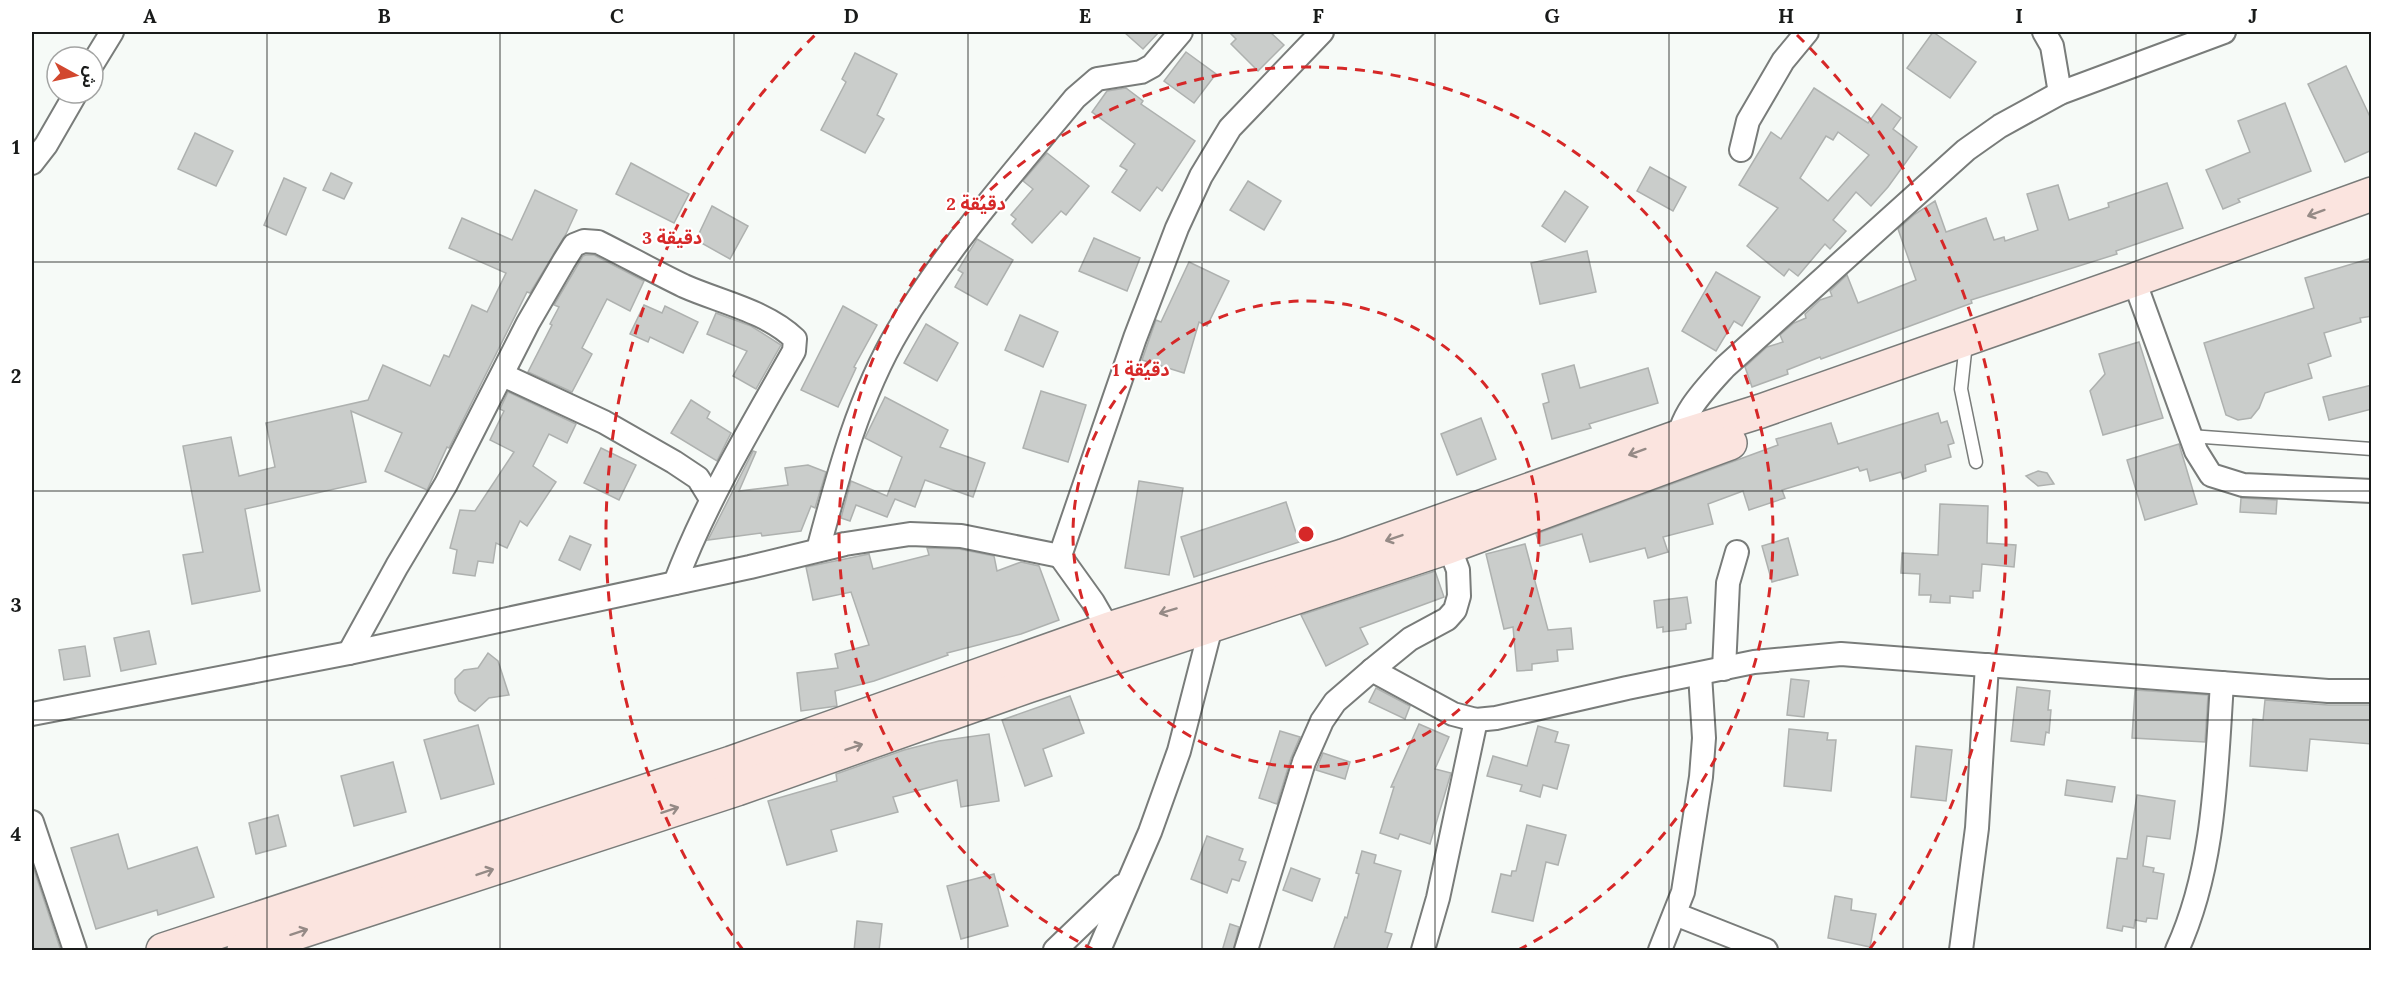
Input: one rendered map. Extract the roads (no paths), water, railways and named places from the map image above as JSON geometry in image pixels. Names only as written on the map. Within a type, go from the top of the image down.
[{"type":"main road","points":[[163,951],[547,836],[734,776],[928,707],[1215,610],[1342,556],[1444,534],[1678,450],[1761,411],[1965,350],[2279,239],[2372,194]]},
{"type":"main road","points":[[2279,239],[2372,218]]},
{"type":"main road","points":[[244,951],[547,836]]},
{"type":"street","points":[[104,45],[112,32]]},
{"type":"street","points":[[818,550],[836,482],[870,387],[898,330],[957,242],[1075,98],[1097,80],[1141,72],[1152,66],[1181,32]]},
{"type":"street","points":[[1060,556],[1135,338],[1177,228],[1201,176],[1230,128],[1322,32]]},
{"type":"street","points":[[1741,150],[1751,115],[1783,61],[1807,32]]},
{"type":"street","points":[[2044,32],[2052,46],[2060,93]]},
{"type":"street","points":[[1678,450],[1693,406],[1742,350],[1854,253],[1966,150],[2000,126],[2060,93],[2224,32]]},
{"type":"street","points":[[32,163],[69,105]]},
{"type":"street","points":[[349,653],[446,484],[528,323],[574,245],[584,241],[598,242],[684,285],[771,322],[795,339],[794,351],[693,535],[675,583]]},
{"type":"street","points":[[2138,290],[2190,436],[2196,451],[2211,475],[2243,485],[2372,490]]},
{"type":"street","points":[[503,375],[604,422],[674,462],[698,478],[711,499]]},
{"type":"street","points":[[32,714],[349,653],[845,544],[910,534],[960,536],[1060,556],[1117,642]]},
{"type":"street","points":[[1246,951],[1304,762],[1322,721],[1335,702],[1372,670],[1410,639],[1447,619],[1455,610],[1459,596],[1458,570],[1444,534]]},
{"type":"street","points":[[1724,669],[1728,583],[1737,552]]},
{"type":"street","points":[[1099,951],[1130,879],[1179,752],[1215,610]]},
{"type":"street","points":[[1372,670],[1453,714],[1476,720],[1496,718],[1627,688],[1783,658],[1841,654],[2328,691],[2372,691]]},
{"type":"street","points":[[1961,951],[1977,828],[1987,665]]},
{"type":"street","points":[[1660,951],[1683,892],[1701,777],[1704,738],[1700,674]]},
{"type":"street","points":[[2177,951],[2186,931],[2205,867],[2222,683]]},
{"type":"street","points":[[1423,951],[1440,888],[1476,720]]},
{"type":"street","points":[[32,822],[75,951]]},
{"type":"street","points":[[1055,951],[1130,879]]},
{"type":"street","points":[[1674,914],[1766,951]]},
{"type":"lane","points":[[1965,350],[1961,389],[1976,462]]},
{"type":"lane","points":[[2190,436],[2372,449]]}]
